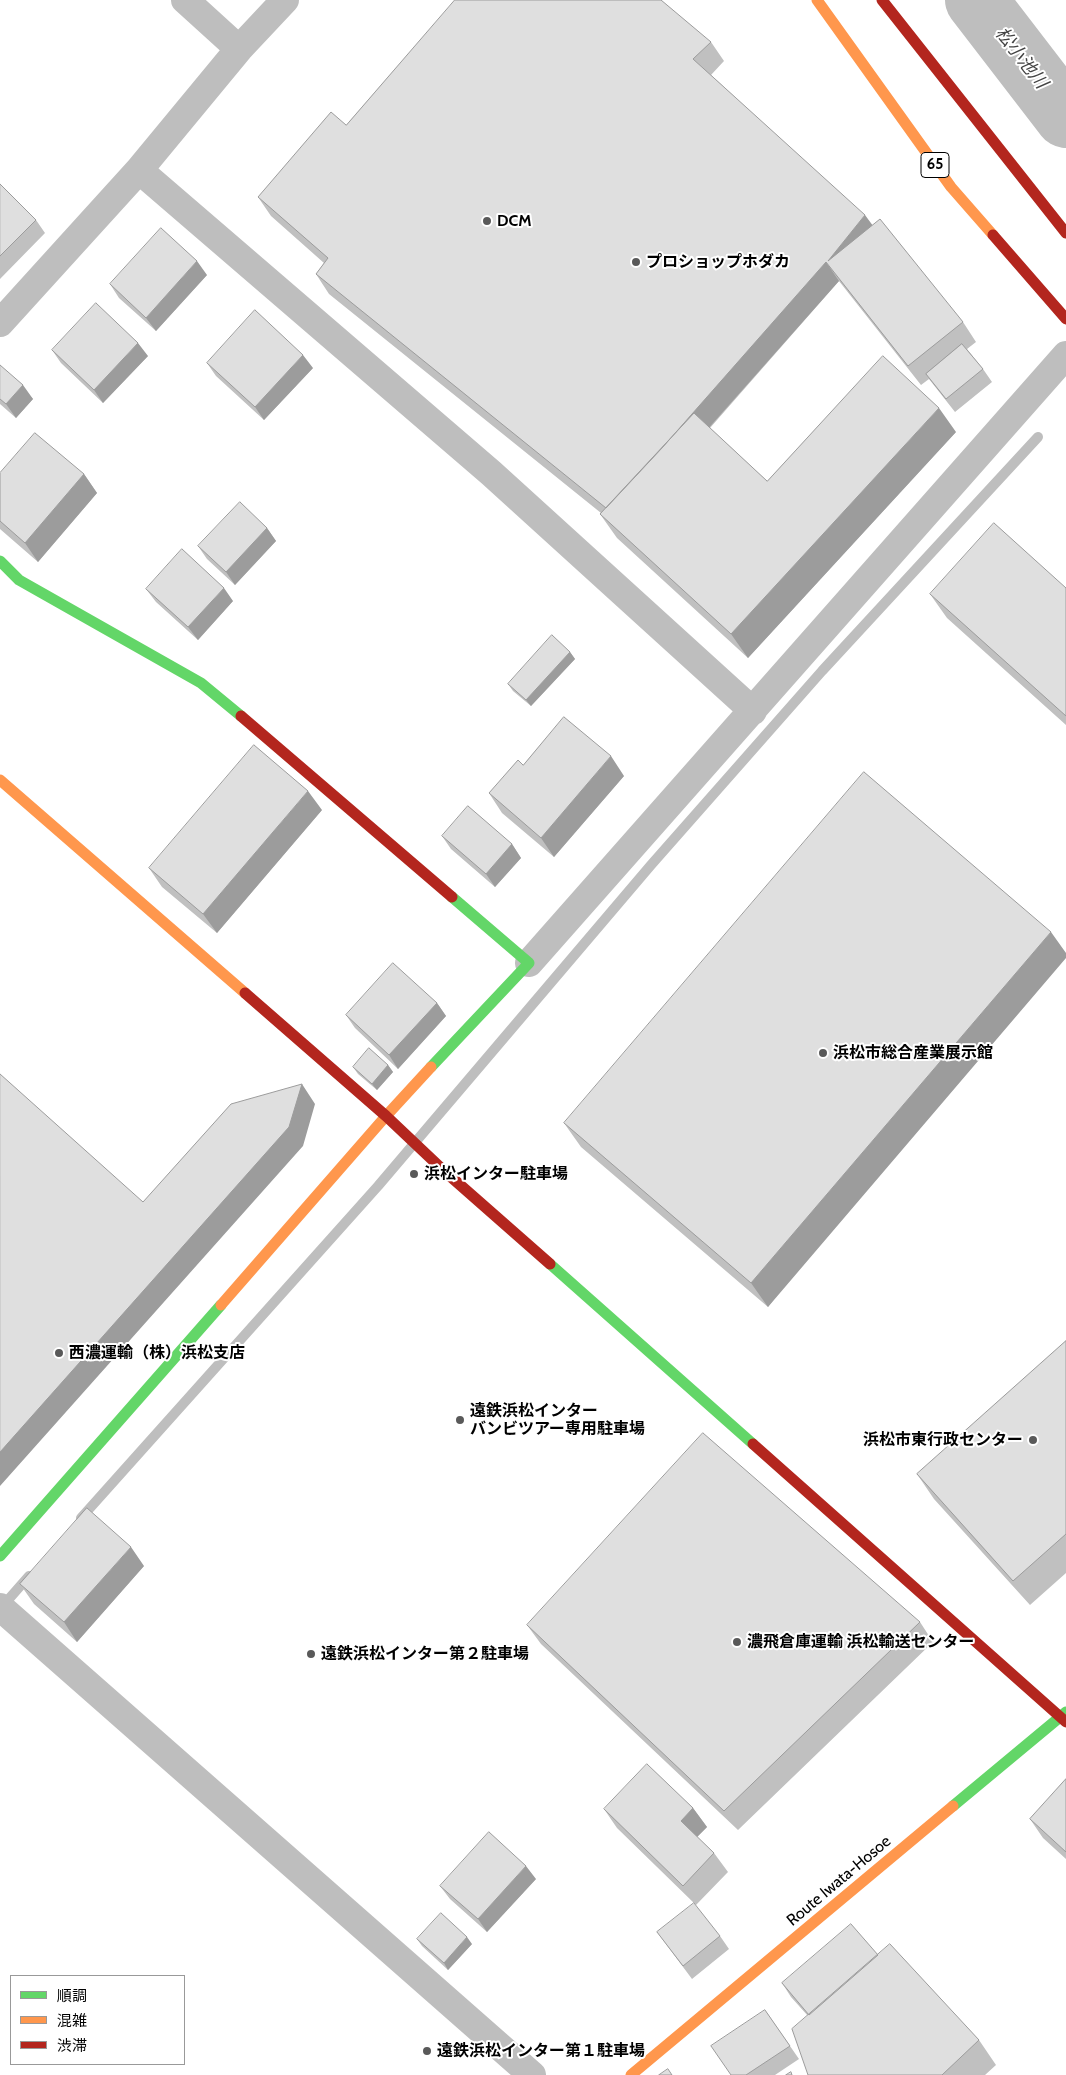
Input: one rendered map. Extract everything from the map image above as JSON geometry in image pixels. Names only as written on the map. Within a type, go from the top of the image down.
[{"type":"street","points":[[185,0],[239,49]]},
{"type":"street","points":[[0,323],[139,170],[239,49],[285,0]]},
{"type":"street","name":"65","points":[[817,0],[951,187],[1066,320]]},
{"type":"street","points":[[882,0],[1066,233]]},
{"type":"street","points":[[139,170],[492,473],[753,710]]},
{"type":"street","points":[[0,1556],[386,1116],[529,963],[1066,354]]},
{"type":"street","points":[[0,561],[19,580],[201,683],[300,765],[529,963]]},
{"type":"street","points":[[0,780],[386,1116],[433,1160],[1064,1717]]},
{"type":"street","points":[[10,1615],[532,2075]]},
{"type":"street","name":"Route Iwata-Hosoe","points":[[631,2075],[1064,1717]]},
{"type":"building","points":[[455,0],[661,0],[711,42],[693,59],[865,215],[828,261],[880,219],[963,322],[908,366],[826,262],[662,448],[606,508],[316,274],[328,258],[258,197],[331,112],[346,125]]},
{"type":"building","points":[[0,184],[36,220],[0,256]]},
{"type":"building","points":[[161,228],[197,261],[146,318],[110,284]]},
{"type":"building","points":[[96,303],[138,343],[94,390],[52,350]]},
{"type":"building","points":[[255,310],[303,355],[255,407],[207,363]]},
{"type":"building","points":[[962,344],[983,369],[946,399],[926,374]]},
{"type":"building","points":[[883,356],[939,408],[731,634],[600,514],[694,413],[767,481]]},
{"type":"building","points":[[0,365],[23,385],[6,404],[0,399]]},
{"type":"building","points":[[35,433],[84,474],[25,543],[0,521],[0,473]]},
{"type":"building","points":[[240,502],[267,528],[226,572],[198,546]]},
{"type":"building","points":[[994,523],[1066,588],[1066,716],[930,594]]},
{"type":"building","points":[[182,549],[224,588],[188,627],[146,589]]},
{"type":"building","points":[[552,635],[570,652],[526,700],[508,684]]},
{"type":"building","points":[[564,717],[611,756],[541,838],[489,793],[518,760],[523,765]]},
{"type":"building","points":[[254,745],[308,791],[203,914],[149,868]]},
{"type":"building","name":"浜松市総合産業展示館","points":[[864,772],[1051,932],[751,1283],[564,1123]]},
{"type":"building","points":[[468,806],[512,844],[486,874],[442,836]]},
{"type":"building","points":[[393,963],[437,1003],[389,1055],[346,1015]]},
{"type":"building","points":[[369,1048],[388,1065],[372,1084],[353,1067]]},
{"type":"building","name":"西濃運輸（株）浜松支店","points":[[0,1074],[143,1202],[231,1104],[302,1084],[289,1127],[0,1452]]},
{"type":"building","name":"浜松市東行政センター","points":[[1066,1341],[1066,1534],[1013,1581],[917,1474]]},
{"type":"building","name":"濃飛倉庫運輸 浜松輸送センター","points":[[703,1433],[920,1622],[724,1811],[527,1625]]},
{"type":"building","points":[[87,1508],[131,1547],[64,1622],[20,1584]]},
{"type":"building","points":[[647,1764],[693,1808],[681,1821],[714,1853],[683,1886],[604,1809]]},
{"type":"building","points":[[1066,1779],[1066,1852],[1030,1819]]},
{"type":"building","points":[[489,1832],[526,1866],[478,1919],[440,1886]]},
{"type":"building","points":[[694,1903],[720,1936],[683,1966],[657,1932]]},
{"type":"building","points":[[441,1913],[467,1937],[444,1963],[417,1939]]},
{"type":"building","points":[[851,1924],[878,1955],[809,2015],[782,1983]]},
{"type":"building","points":[[890,1944],[979,2040],[942,2075],[808,2075],[792,2029]]},
{"type":"building","points":[[765,2010],[790,2046],[746,2075],[731,2075],[711,2046]]},
{"type":"building","points":[[668,2069],[672,2075],[659,2075]]},
{"type":"waterway","name":"松小池川","points":[[976,0],[1066,117]]},
{"type":"waterway","points":[[81,1518],[378,1186],[651,865],[822,671],[1038,437]]},
{"type":"waterway","points":[[1,1608],[29,1576]]},
{"type":"traffic: fast","points":[[0,561],[19,580],[201,683],[241,716]]},
{"type":"traffic: fast","points":[[431,1067],[529,963],[452,897]]},
{"type":"traffic: fast","points":[[550,1264],[753,1444]]},
{"type":"traffic: fast","points":[[0,1556],[221,1305]]},
{"type":"traffic: fast","points":[[953,1806],[1066,1712]]},
{"type":"traffic: slow","points":[[817,0],[951,187],[993,235]]},
{"type":"traffic: slow","points":[[0,780],[245,993]]},
{"type":"traffic: slow","points":[[221,1305],[431,1067]]},
{"type":"traffic: slow","points":[[631,2075],[953,1806]]},
{"type":"traffic: jam","points":[[882,0],[1066,233]]},
{"type":"traffic: jam","points":[[993,235],[1066,319]]},
{"type":"traffic: jam","points":[[241,716],[452,897]]},
{"type":"traffic: jam","points":[[245,993],[386,1116],[442,1169],[550,1264]]},
{"type":"traffic: jam","points":[[753,1444],[1066,1722]]},
{"type":"place","name":"DCM","points":[[487,221]]},
{"type":"place","name":"プロショップホダカ","points":[[636,262]]},
{"type":"place","name":"浜松市総合産業展示館","points":[[823,1053]]},
{"type":"place","name":"浜松インター駐車場","points":[[414,1174]]},
{"type":"place","name":"西濃運輸（株）浜松支店","points":[[59,1353]]},
{"type":"place","name":"遠鉄浜松インター バンビツアー専用駐車場","points":[[460,1420]]},
{"type":"place","name":"浜松市東行政センター","points":[[1033,1440]]},
{"type":"place","name":"濃飛倉庫運輸 浜松輸送センター","points":[[737,1642]]},
{"type":"place","name":"遠鉄浜松インター第２駐車場","points":[[311,1654]]},
{"type":"place","name":"遠鉄浜松インター第１駐車場","points":[[427,2051]]}]
